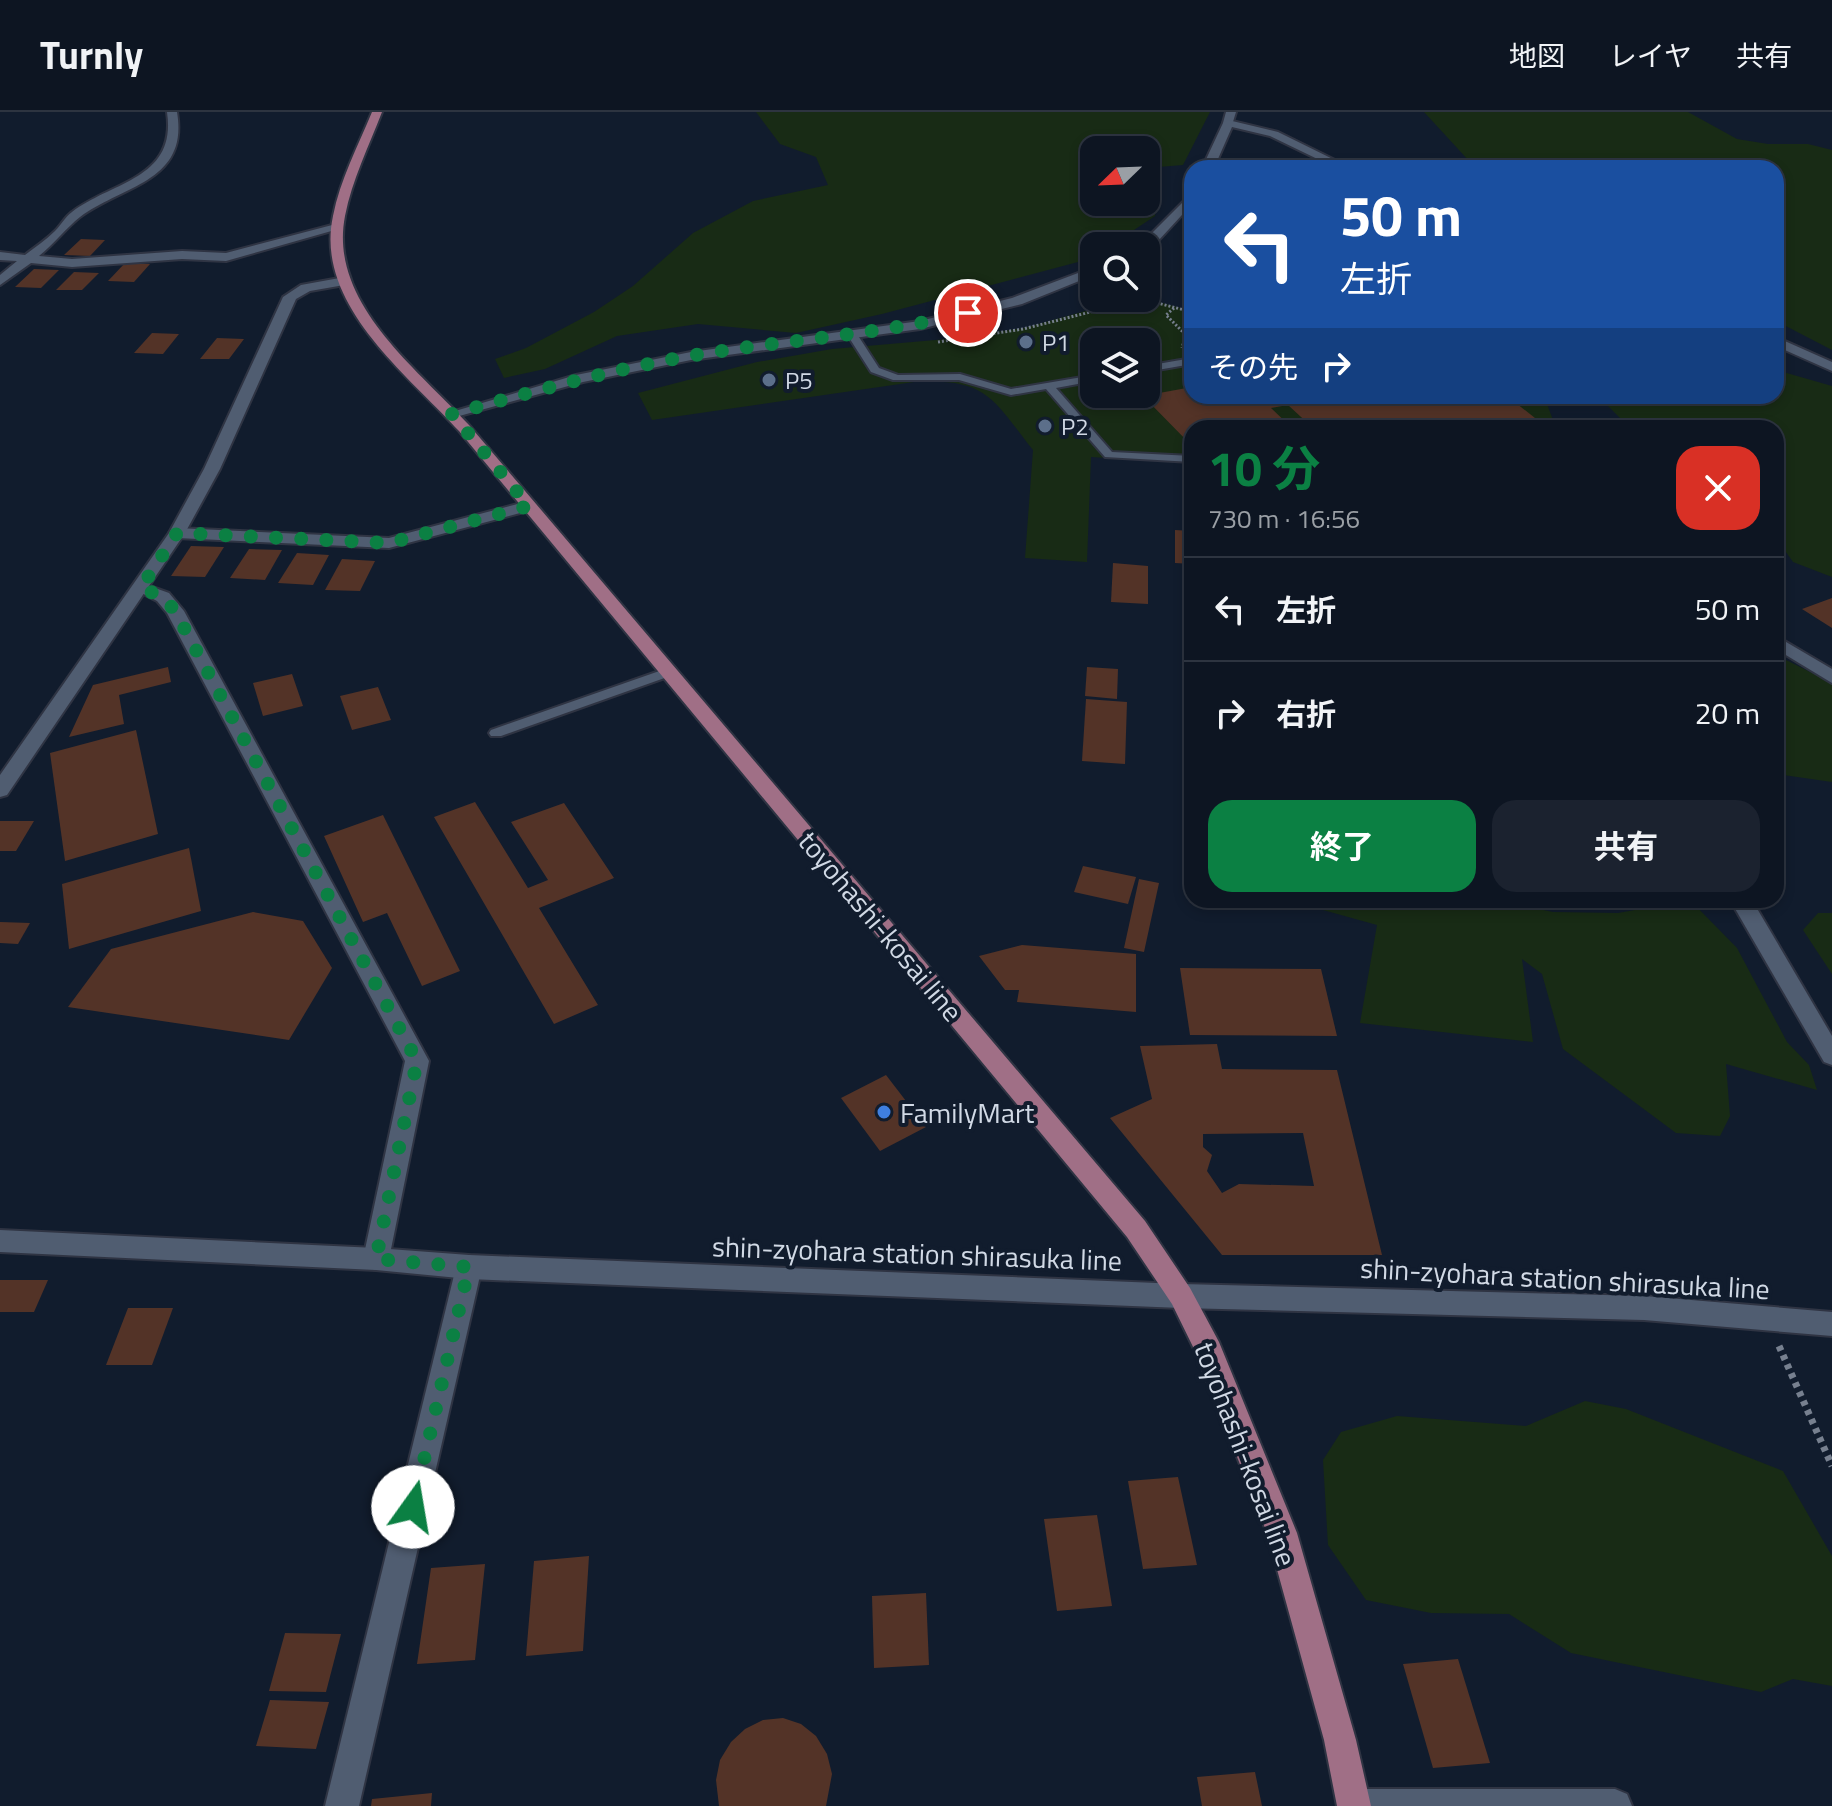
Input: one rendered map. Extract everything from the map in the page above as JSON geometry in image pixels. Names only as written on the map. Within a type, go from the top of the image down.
[{"type":"main road","name":"toyohashi-kosai line","points":[[377,112],[336,228],[345,281],[360,315],[452,414],[1136,1229],[1181,1296],[1209,1351],[1282,1533],[1340,1740],[1354,1806]]},
{"type":"street","points":[[0,281],[57,236],[75,215],[142,179],[167,158],[175,130],[172,112]]},
{"type":"street","points":[[1212,160],[1230,118],[1274,134],[1328,160]]},
{"type":"street","points":[[1160,232],[1184,206]]},
{"type":"street","points":[[0,256],[72,263],[182,255],[226,257],[336,228]]},
{"type":"street","points":[[452,414],[581,378],[691,356],[920,325],[1017,301],[1080,276]]},
{"type":"street","points":[[0,790],[177,533],[212,469],[290,297],[306,288],[345,281]]},
{"type":"street","points":[[1784,345],[1832,367]]},
{"type":"street","points":[[177,533],[389,543],[529,506]]},
{"type":"street","points":[[141,588],[163,597],[175,611],[417,1061],[376,1259]]},
{"type":"street","points":[[1784,646],[1832,677]]},
{"type":"street","points":[[1746,908],[1832,1056]]},
{"type":"street","name":"shin-zyohara station shirasuka line","points":[[0,1241],[376,1259],[469,1267],[1181,1296],[1644,1308],[1832,1324]]},
{"type":"street","points":[[342,1806],[469,1267]]},
{"type":"street","points":[[1354,1806],[1615,1806]]},
{"type":"lane","points":[[853,336],[871,366],[889,376],[960,377],[1011,392],[1080,380]]},
{"type":"lane","points":[[1160,366],[1184,361]]},
{"type":"lane","points":[[1049,386],[1109,455],[1184,459]]},
{"type":"lane","points":[[496,733],[668,672]]},
{"type":"path","points":[[937,342],[1023,329],[1138,300],[1184,310]]},
{"type":"path","points":[[1175,307],[1166,315],[1184,333]]},
{"type":"path","points":[[1179,354],[1184,340]]},
{"type":"path","points":[[1767,1318],[1832,1466]]},
{"type":"green space","points":[[756,112],[1210,112],[1183,165],[1160,167],[1160,136],[1080,136],[1080,216],[1155,216],[1131,232],[1080,232],[1080,261],[882,314],[796,333],[698,324],[617,336],[545,369],[504,378],[495,359],[526,348],[594,312],[633,286],[693,233],[753,201],[828,185],[816,157],[780,144]]},
{"type":"green space","points":[[1424,112],[1688,112],[1737,139],[1768,144],[1808,144],[1832,150],[1832,350],[1784,325],[1784,160],[1468,160]]},
{"type":"green space","points":[[1160,302],[1184,309],[1184,404],[1547,404],[1553,420],[1184,420],[1184,463],[1091,457],[1087,562],[1025,558],[1033,450],[997,405],[973,388],[958,384],[914,382],[652,420],[638,393],[757,362],[832,349],[947,339],[1024,328],[1082,312],[1160,312]]},
{"type":"green space","points":[[1784,372],[1832,386],[1832,577],[1793,562],[1784,549],[1784,420],[1622,420],[1606,404],[1784,404]]},
{"type":"green space","points":[[1784,659],[1832,683],[1832,782],[1784,775]]},
{"type":"green space","points":[[1316,908],[1533,908],[1553,912],[1618,913],[1646,908],[1698,908],[1737,948],[1787,1042],[1809,1065],[1817,1090],[1726,1064],[1730,1116],[1720,1136],[1676,1133],[1563,1049],[1542,974],[1522,959],[1533,1042],[1360,1023],[1377,925]]},
{"type":"green space","points":[[1818,913],[1832,913],[1832,974],[1803,930]]},
{"type":"green space","points":[[1585,1401],[1626,1409],[1783,1471],[1832,1556],[1832,1686],[1793,1679],[1761,1692],[1571,1653],[1509,1614],[1431,1613],[1366,1600],[1328,1545],[1323,1460],[1341,1432],[1397,1416],[1526,1426]]},
{"type":"building","points":[[81,239],[105,240],[90,256],[64,255]]},
{"type":"building","points":[[125,263],[150,264],[134,282],[108,281]]},
{"type":"building","points":[[34,269],[59,270],[41,288],[15,287]]},
{"type":"building","points":[[74,272],[99,273],[82,290],[56,290]]},
{"type":"building","points":[[152,333],[179,334],[163,354],[134,353]]},
{"type":"building","points":[[217,338],[244,339],[229,359],[200,359]]},
{"type":"building","points":[[1184,388],[1184,404],[1517,404],[1535,418],[1304,420],[1288,405],[1271,408],[1284,420],[1184,420],[1184,438],[1155,408],[1160,408],[1160,393]]},
{"type":"building","points":[[1175,530],[1184,531],[1184,564],[1175,563]]},
{"type":"building","points":[[191,546],[224,547],[205,577],[171,576]]},
{"type":"building","points":[[249,549],[282,550],[265,580],[230,578]]},
{"type":"building","points":[[297,553],[329,555],[313,585],[278,583]]},
{"type":"building","points":[[342,559],[375,561],[360,591],[325,590]]},
{"type":"building","points":[[1113,563],[1148,566],[1148,604],[1111,602]]},
{"type":"building","points":[[1832,598],[1832,628],[1802,609]]},
{"type":"building","points":[[168,667],[171,682],[119,695],[124,724],[69,737],[93,685]]},
{"type":"building","points":[[1087,667],[1118,669],[1117,699],[1085,696]]},
{"type":"building","points":[[292,674],[303,706],[263,716],[253,683]]},
{"type":"building","points":[[378,687],[391,720],[352,730],[340,696]]},
{"type":"building","points":[[1086,699],[1127,702],[1125,764],[1082,761]]},
{"type":"building","points":[[136,730],[158,834],[65,861],[50,753]]},
{"type":"building","points":[[475,802],[528,888],[548,880],[511,822],[564,803],[614,878],[539,908],[598,1005],[554,1024],[434,817]]},
{"type":"building","points":[[383,815],[460,971],[422,986],[387,913],[363,922],[324,836]]},
{"type":"building","points":[[0,821],[34,821],[16,851],[0,851]]},
{"type":"building","points":[[189,848],[201,911],[69,949],[62,884]]},
{"type":"building","points":[[1083,866],[1136,877],[1128,904],[1074,892]]},
{"type":"building","points":[[1139,879],[1159,883],[1144,952],[1124,948]]},
{"type":"building","points":[[253,912],[303,921],[332,968],[289,1040],[68,1007],[111,949]]},
{"type":"building","points":[[0,922],[30,923],[18,944],[0,943]]},
{"type":"building","points":[[1022,945],[1136,954],[1136,1012],[1017,1002],[1019,990],[1005,990],[979,956]]},
{"type":"building","points":[[1180,968],[1321,969],[1337,1036],[1190,1035]]},
{"type":"building","points":[[1217,1044],[1222,1069],[1337,1070],[1382,1255],[1222,1255],[1110,1118],[1152,1099],[1140,1046]],"holes":[[[1303,1133],[1314,1186],[1239,1184],[1222,1193],[1207,1171],[1212,1155],[1203,1147],[1203,1134]]]},
{"type":"building","points":[[886,1075],[926,1127],[880,1151],[841,1098]]},
{"type":"building","points":[[0,1280],[48,1280],[34,1312],[0,1312]]},
{"type":"building","points":[[128,1308],[173,1308],[152,1365],[106,1365]]},
{"type":"building","points":[[1178,1477],[1197,1565],[1143,1569],[1128,1481]]},
{"type":"building","points":[[1097,1515],[1112,1606],[1057,1611],[1044,1519]]},
{"type":"building","points":[[589,1556],[583,1651],[526,1656],[534,1561]]},
{"type":"building","points":[[485,1564],[475,1660],[417,1664],[431,1568]]},
{"type":"building","points":[[926,1593],[929,1665],[874,1668],[872,1596]]},
{"type":"building","points":[[285,1633],[341,1634],[326,1692],[269,1691]]},
{"type":"building","points":[[1458,1659],[1490,1763],[1433,1768],[1403,1664]]},
{"type":"building","points":[[270,1700],[329,1702],[316,1749],[256,1746]]},
{"type":"building","points":[[783,1718],[801,1724],[816,1736],[827,1754],[832,1774],[826,1806],[719,1806],[716,1780],[720,1760],[731,1742],[745,1729],[763,1720]]},
{"type":"building","points":[[1255,1772],[1262,1806],[1202,1806],[1197,1777]]},
{"type":"building","points":[[432,1793],[431,1806],[371,1806],[372,1799]]},
{"type":"place","name":"P1","points":[[1026,342]]},
{"type":"place","name":"P5","points":[[769,380]]},
{"type":"place","name":"P2","points":[[1045,426]]},
{"type":"place","name":"FamilyMart","points":[[884,1112]]},
{"type":"route","points":[[413,1507],[469,1267],[376,1259],[417,1061],[175,611],[163,597],[141,588],[177,533],[389,543],[529,506],[452,414],[581,378],[691,356],[853,336],[968,313]]}]
